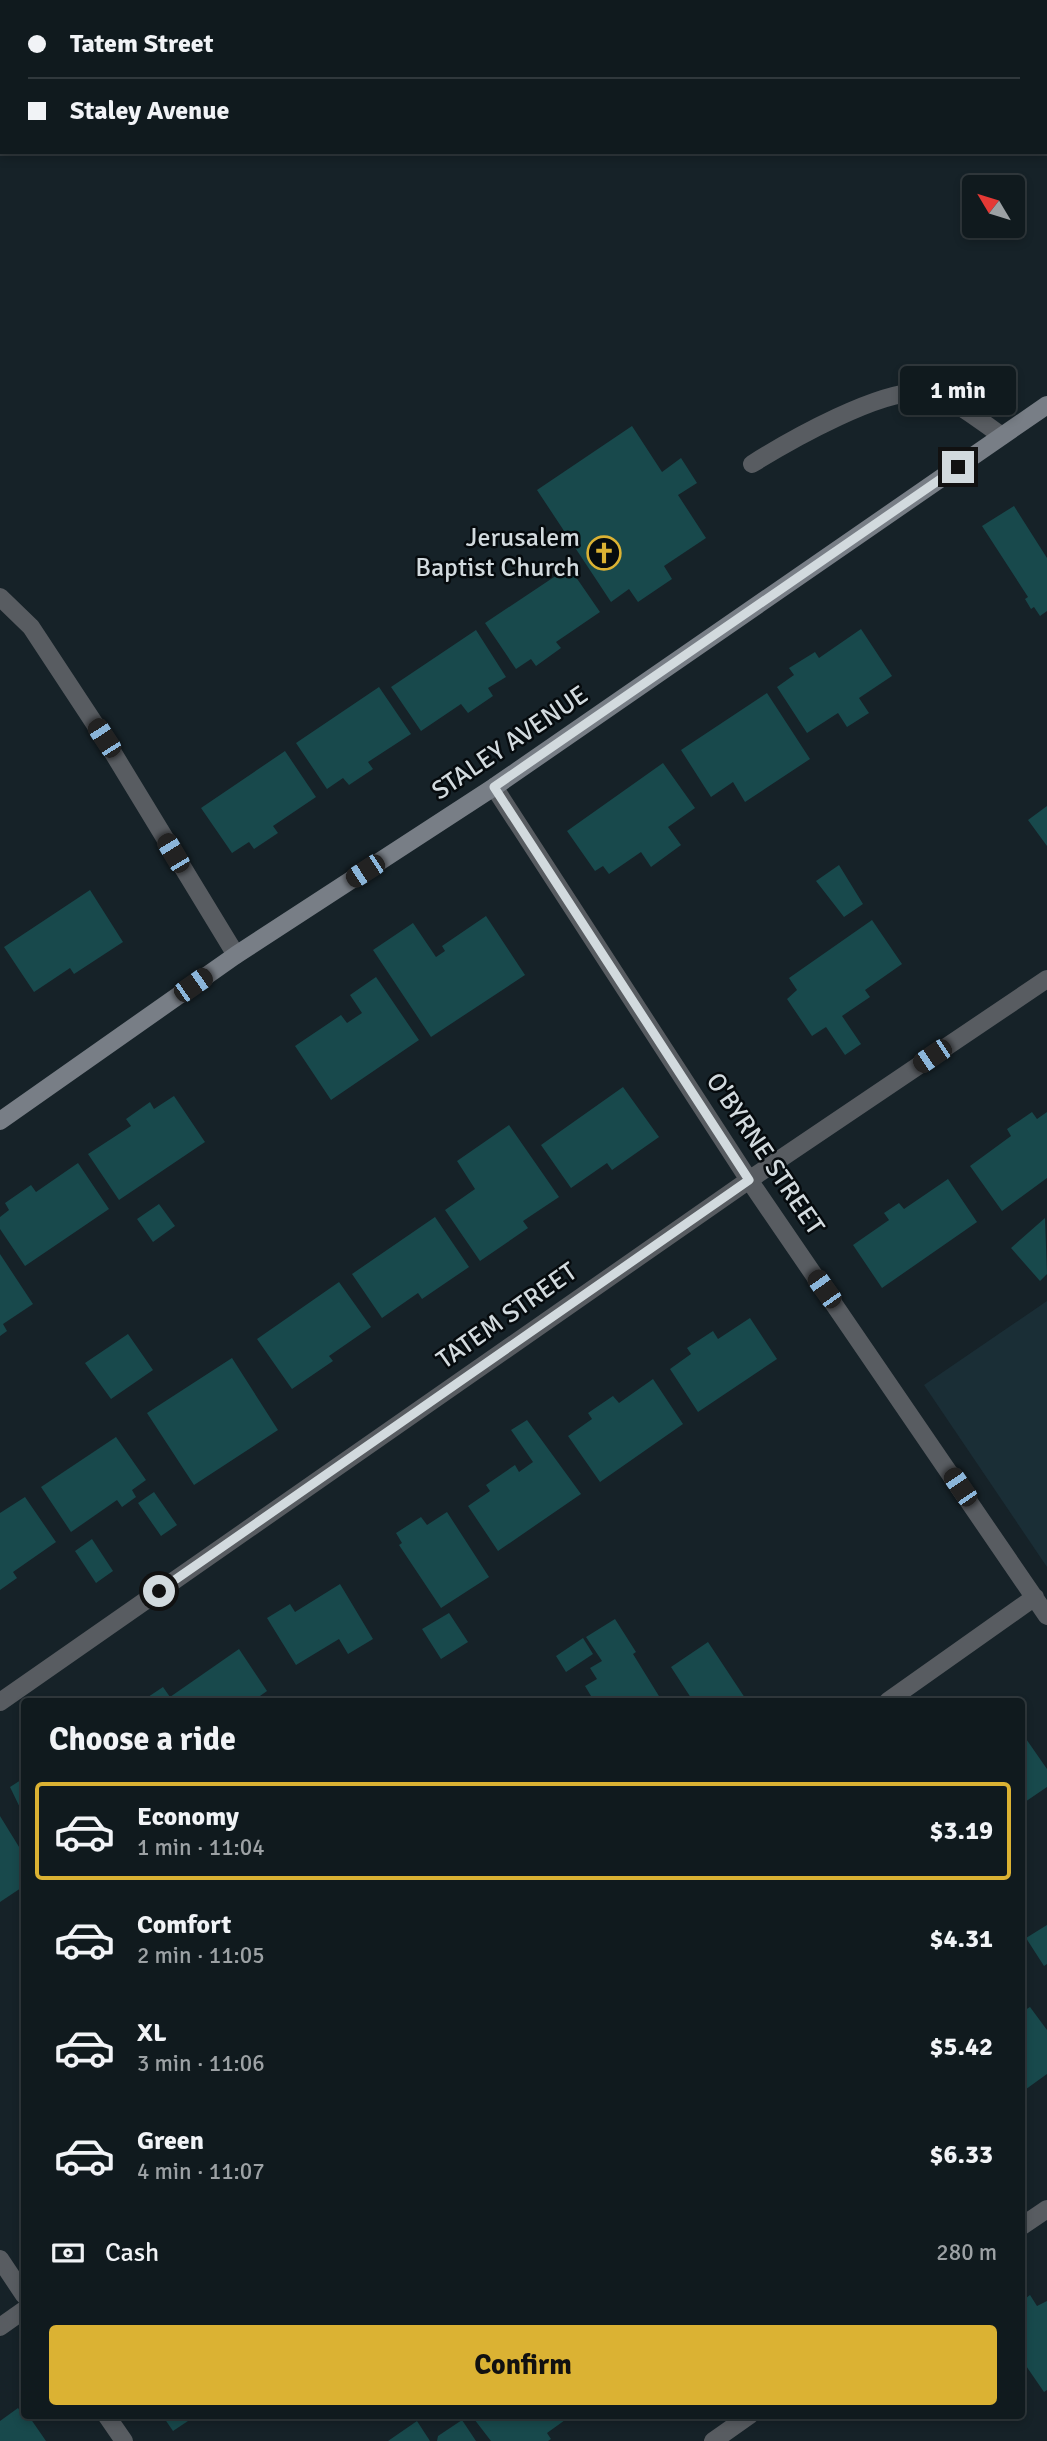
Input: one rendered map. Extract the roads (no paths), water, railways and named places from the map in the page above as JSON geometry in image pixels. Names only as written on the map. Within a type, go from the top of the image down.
[{"type":"street","points":[[752,464],[786,442],[840,416],[891,398],[926,392],[954,403],[1002,436]]},
{"type":"street","name":"STALEY AVENUE","points":[[0,1121],[236,955],[494,787],[1047,405]]},
{"type":"street","points":[[0,597],[31,627],[97,727],[236,955]]},
{"type":"street","name":"O'BYRNE STREET","points":[[494,787],[749,1180],[1047,1616]]},
{"type":"street","name":"TATEM STREET","points":[[0,1702],[749,1180],[1047,979]]},
{"type":"street","points":[[892,1698],[1035,1597]]},
{"type":"street","points":[[1025,2224],[1047,2209]]},
{"type":"street","points":[[0,2259],[21,2290]]},
{"type":"street","points":[[0,2327],[21,2313]]},
{"type":"street","points":[[109,2419],[124,2441]]},
{"type":"street","points":[[713,2441],[744,2419]]},
{"type":"place","name":"Jerusalem Baptist Church","points":[[604,553]]}]
